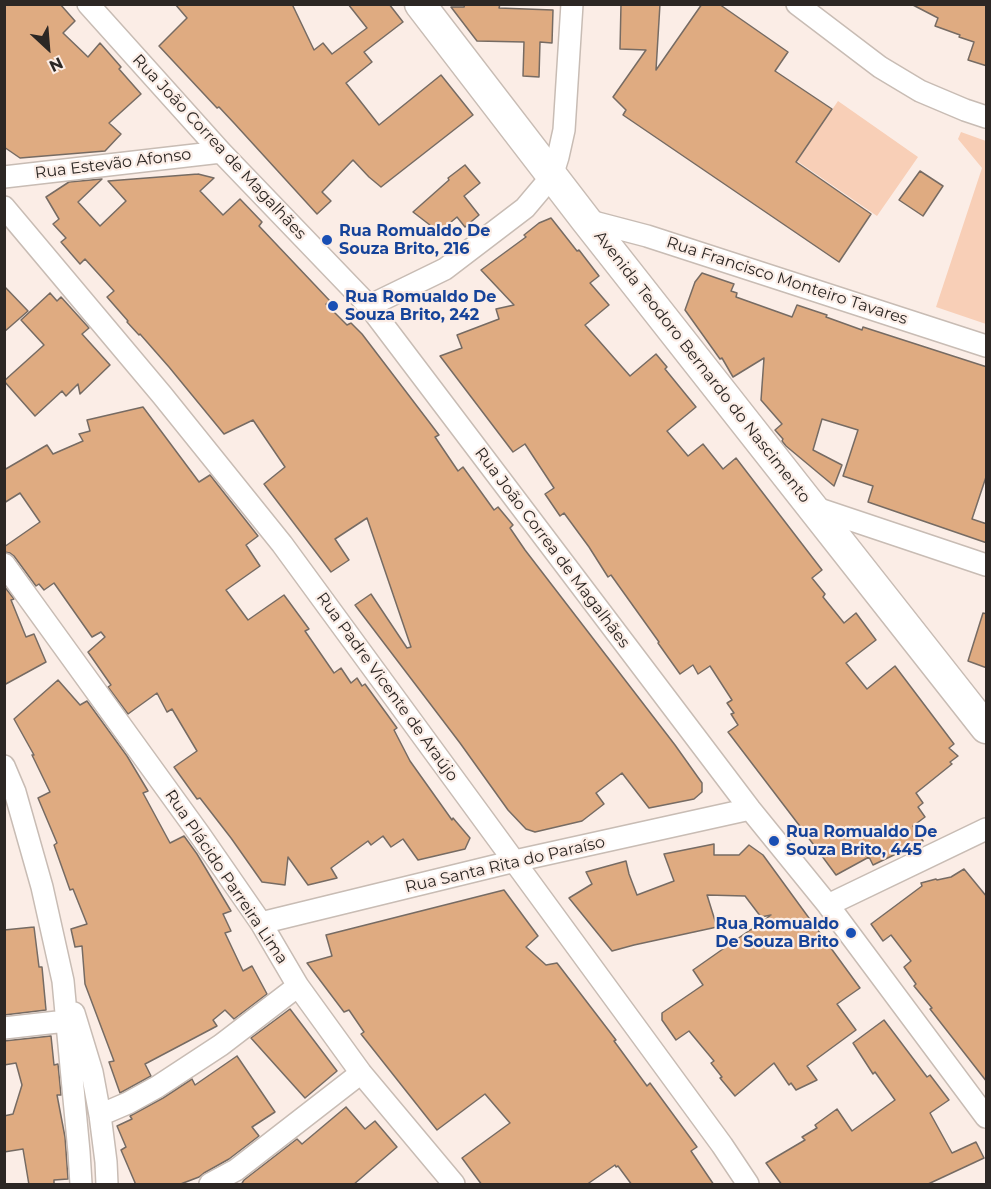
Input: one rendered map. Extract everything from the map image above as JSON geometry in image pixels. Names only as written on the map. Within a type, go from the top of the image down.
[{"type":"street","name":"Rua João Correa de Magalhães","points":[[88,4],[221,152],[369,306],[750,809],[828,905],[987,1117]]},
{"type":"street","name":"Avenida Teodoro Bernardo do Nascimento","points":[[420,4],[586,220],[987,728]]},
{"type":"street","points":[[369,306],[445,269],[525,208],[552,176],[564,130],[572,4]]},
{"type":"street","points":[[797,4],[880,67],[920,91],[987,117]]},
{"type":"street","name":"Rua Estevão Afonso","points":[[4,177],[221,152]]},
{"type":"street","name":"Rua Padre Vicente de Araújo","points":[[4,207],[162,395],[282,544],[722,1144],[748,1185]]},
{"type":"street","name":"Rua Francisco Monteiro Tavares","points":[[586,220],[646,236],[987,346]]},
{"type":"street","points":[[813,507],[987,566]]},
{"type":"street","name":"Rua Plácido Parreira Lima","points":[[4,564],[200,836],[261,923],[298,986],[361,1073],[454,1185]]},
{"type":"street","points":[[4,766],[15,792],[42,887],[63,981],[92,1072],[100,1115],[107,1185]]},
{"type":"street","name":"Rua Santa Rita do Paraíso","points":[[261,923],[515,861],[750,809]]},
{"type":"street","points":[[828,905],[987,829]]},
{"type":"street","points":[[63,981],[81,1185]]},
{"type":"street","points":[[100,1115],[157,1087],[221,1045],[298,986]]},
{"type":"street","points":[[4,1028],[66,1021]]},
{"type":"street","points":[[210,1185],[236,1170],[361,1073]]},
{"type":"shaded area","points":[[838,101],[918,157],[877,216],[797,161]]},
{"type":"shaded area","points":[[961,132],[986,141],[986,324],[936,307],[982,168],[958,139]]},
{"type":"building","points":[[4,4],[60,4],[75,21],[63,33],[88,57],[100,43],[141,94],[109,123],[121,134],[105,151],[20,158],[4,147]]},
{"type":"building","points":[[175,4],[292,4],[314,50],[323,43],[332,54],[367,28],[348,4],[389,4],[403,22],[364,52],[372,62],[346,83],[379,125],[441,75],[473,115],[381,187],[353,160],[322,192],[331,201],[317,214],[219,107],[217,108],[159,46],[187,18]]},
{"type":"building","points":[[465,4],[500,4],[499,8],[553,10],[552,43],[540,42],[539,77],[523,76],[524,42],[477,41],[451,7],[464,7]]},
{"type":"building","points":[[621,4],[660,4],[656,70],[702,4],[719,4],[788,52],[775,71],[832,109],[796,162],[871,214],[839,262],[623,115],[626,110],[613,97],[646,50],[620,49]]},
{"type":"building","points":[[911,4],[987,4],[987,66],[968,60],[974,42],[935,26],[938,18]]},
{"type":"building","points":[[465,165],[480,183],[464,196],[479,215],[465,227],[457,217],[439,232],[413,212]]},
{"type":"building","points":[[920,171],[943,186],[923,216],[899,200]]},
{"type":"building","points":[[198,174],[214,178],[200,191],[223,215],[240,199],[262,222],[259,226],[330,301],[326,304],[347,325],[351,323],[362,334],[439,435],[435,437],[458,471],[463,467],[494,510],[498,507],[513,525],[510,528],[525,550],[675,745],[702,783],[702,792],[694,799],[649,808],[622,773],[596,793],[604,804],[582,821],[535,832],[526,829],[508,810],[355,605],[371,594],[407,648],[411,647],[367,518],[335,539],[349,560],[331,572],[264,484],[285,467],[253,420],[224,434],[107,297],[114,291],[85,259],[80,264],[61,242],[66,238],[53,224],[59,219],[46,197],[69,182],[102,179],[78,202],[100,226],[126,201],[108,181]]},
{"type":"building","points":[[551,218],[599,276],[590,283],[609,305],[585,325],[630,376],[656,354],[667,367],[665,369],[696,407],[667,431],[688,456],[703,444],[723,469],[736,458],[822,570],[812,578],[825,594],[823,597],[844,623],[856,613],[876,640],[846,663],[867,689],[895,666],[954,744],[949,748],[958,756],[950,762],[952,764],[916,793],[923,803],[918,807],[925,817],[913,826],[923,841],[873,865],[869,857],[836,875],[728,732],[738,725],[727,703],[732,700],[710,666],[698,674],[693,665],[680,674],[611,575],[608,577],[564,513],[560,516],[545,494],[554,488],[525,444],[513,452],[440,356],[462,348],[457,335],[499,319],[496,309],[514,305],[481,270],[526,237],[524,235],[539,223]]},
{"type":"building","points":[[702,273],[734,284],[731,291],[737,293],[736,297],[792,317],[797,305],[862,330],[863,327],[987,367],[987,474],[972,519],[987,524],[987,543],[868,502],[873,486],[843,476],[858,430],[822,419],[813,450],[842,465],[834,486],[786,446],[775,430],[782,424],[761,400],[764,358],[733,377],[722,358],[720,359],[685,310],[695,282]]},
{"type":"building","points":[[4,286],[28,311],[4,332]]},
{"type":"building","points":[[50,293],[57,301],[61,297],[89,328],[82,334],[110,365],[80,394],[78,384],[66,396],[62,391],[35,416],[4,381],[44,345],[21,320]]},
{"type":"building","points":[[143,407],[199,482],[210,475],[258,536],[246,545],[260,566],[226,590],[248,620],[284,595],[309,629],[305,631],[334,673],[341,668],[351,683],[357,678],[362,686],[365,684],[397,728],[394,730],[410,761],[452,820],[453,818],[470,838],[465,849],[418,860],[403,839],[391,847],[383,836],[371,845],[368,841],[331,868],[337,878],[308,885],[288,857],[285,885],[262,882],[231,838],[200,798],[197,799],[174,767],[197,751],[172,709],[167,712],[157,693],[128,714],[108,687],[111,685],[88,652],[105,637],[101,632],[92,637],[54,583],[44,590],[39,584],[36,586],[14,556],[4,552],[4,547],[40,522],[20,493],[4,503],[4,470],[47,445],[53,454],[83,441],[79,434],[90,431],[87,420]]},
{"type":"building","points":[[4,586],[14,599],[11,600],[26,637],[34,634],[46,662],[4,685]]},
{"type":"building","points":[[983,613],[987,614],[987,668],[968,661]]},
{"type":"building","points":[[58,680],[80,705],[87,701],[127,756],[148,791],[143,793],[170,843],[184,836],[197,854],[231,911],[223,914],[231,931],[225,933],[243,971],[252,966],[267,994],[234,1019],[225,1010],[213,1020],[217,1026],[145,1064],[151,1076],[120,1093],[109,1062],[114,1061],[85,984],[82,946],[75,947],[71,929],[87,924],[73,889],[70,890],[54,845],[57,843],[38,798],[50,792],[32,755],[34,755],[14,719]]},
{"type":"building","points":[[714,844],[714,855],[739,855],[749,845],[763,855],[860,988],[837,1004],[856,1030],[807,1066],[817,1080],[796,1090],[791,1083],[789,1085],[774,1063],[735,1096],[711,1063],[714,1061],[689,1031],[676,1040],[662,1020],[662,1013],[703,985],[693,970],[750,930],[765,923],[763,921],[771,915],[761,917],[745,896],[707,895],[717,927],[612,951],[569,898],[592,884],[586,872],[626,861],[637,895],[674,881],[664,854]]},
{"type":"building","points":[[964,869],[987,897],[987,1082],[914,986],[916,984],[904,967],[911,961],[891,935],[883,941],[871,924],[922,886],[921,883],[951,877]]},
{"type":"building","points":[[504,890],[538,936],[526,947],[546,965],[557,963],[616,1040],[614,1041],[647,1086],[650,1083],[697,1147],[691,1151],[714,1185],[632,1185],[615,1165],[586,1185],[482,1185],[462,1158],[510,1123],[485,1094],[437,1130],[361,1034],[364,1032],[349,1010],[344,1012],[307,963],[332,956],[326,935]]},
{"type":"building","points":[[34,927],[39,967],[42,967],[46,1010],[4,1015],[4,930]]},
{"type":"building","points":[[290,1009],[337,1071],[305,1098],[251,1038]]},
{"type":"building","points":[[884,1020],[927,1077],[930,1075],[949,1100],[930,1113],[952,1153],[976,1142],[984,1158],[926,1185],[782,1185],[766,1163],[805,1140],[802,1137],[817,1128],[815,1125],[837,1109],[852,1131],[895,1100],[875,1072],[873,1074],[853,1043]]},
{"type":"building","points":[[51,1036],[54,1065],[58,1064],[61,1095],[57,1095],[65,1137],[68,1179],[54,1180],[54,1185],[29,1185],[23,1149],[4,1152],[4,1116],[13,1114],[22,1085],[16,1063],[4,1065],[4,1041]]},
{"type":"building","points":[[237,1056],[275,1112],[252,1127],[259,1136],[229,1159],[199,1177],[178,1185],[136,1185],[121,1150],[126,1147],[117,1126],[132,1119],[130,1116],[192,1079],[195,1085]]},
{"type":"building","points":[[346,1107],[365,1129],[375,1121],[397,1147],[353,1185],[241,1185],[244,1180],[297,1139],[302,1144]]},
{"type":"place","name":"Rua Romualdo De Souza Brito, 216","points":[[327,240]]},
{"type":"place","name":"Rua Romualdo De Souza Brito, 242","points":[[333,306]]},
{"type":"place","name":"Rua Romualdo De Souza Brito, 445","points":[[774,841]]},
{"type":"place","name":"Rua Romualdo De Souza Brito","points":[[851,933]]}]
